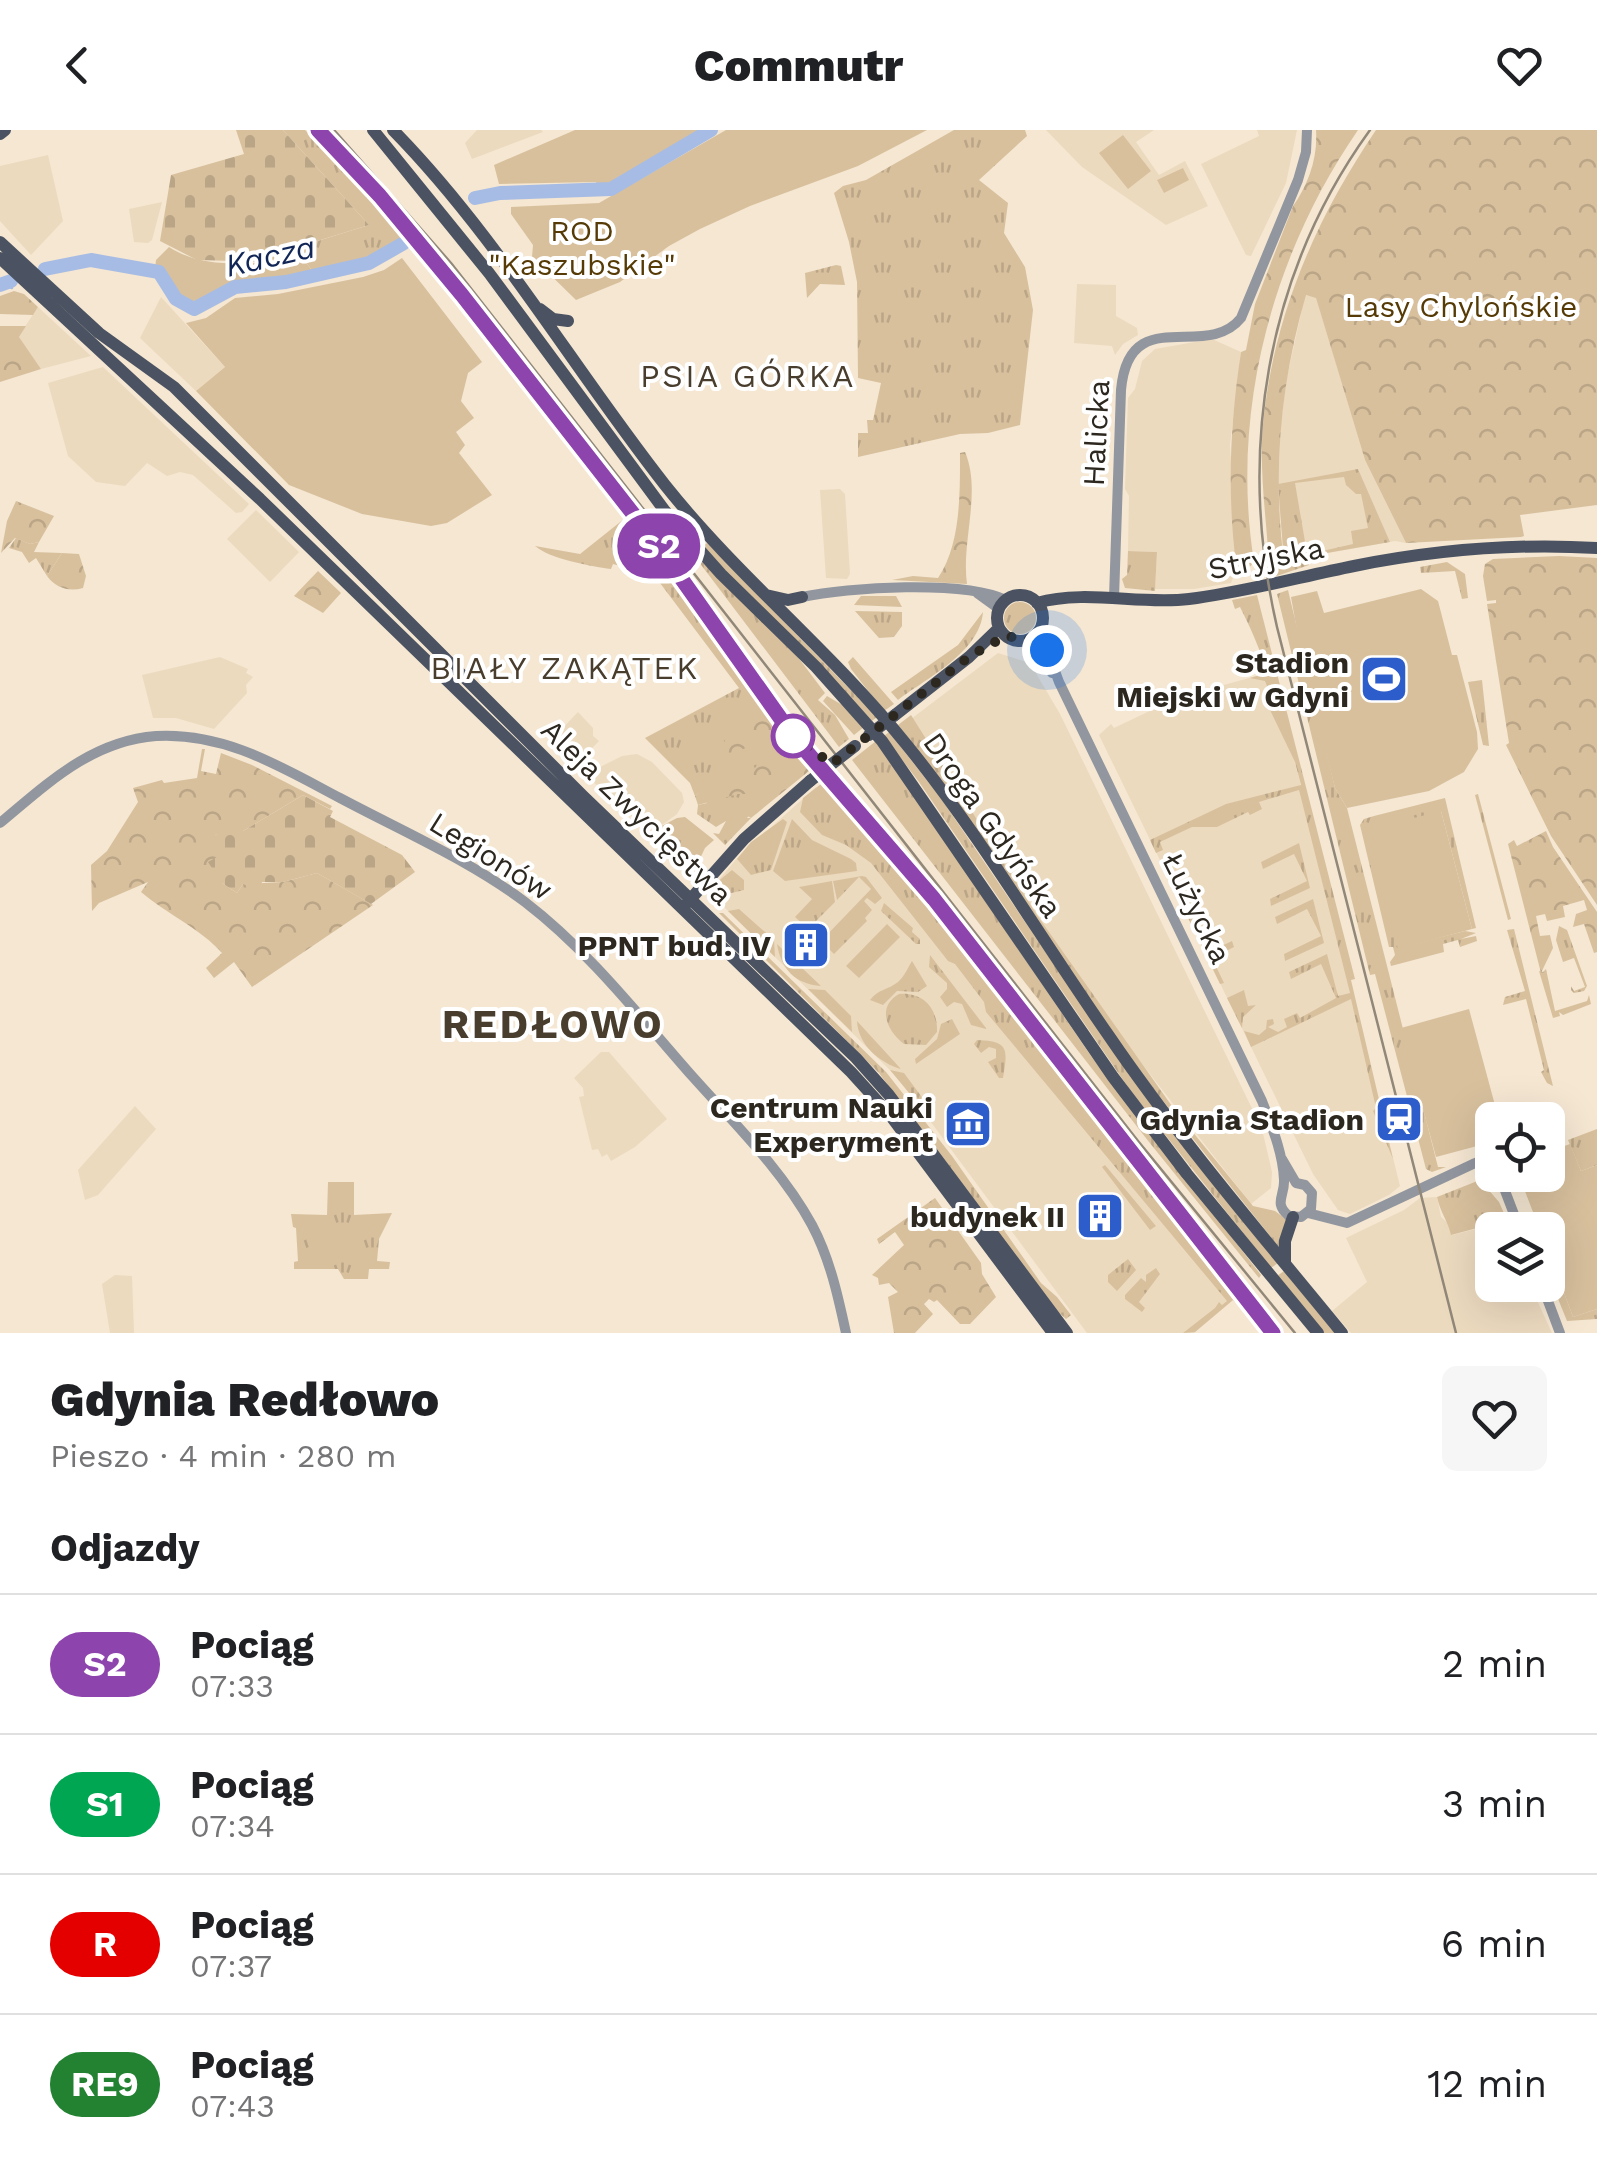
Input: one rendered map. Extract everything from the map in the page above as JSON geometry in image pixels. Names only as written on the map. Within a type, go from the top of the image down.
[{"type":"main road","name":"Droga Gdyńska","points":[[373,130],[490,273],[665,510],[708,561],[816,668],[882,741],[1113,1077],[1318,1333]]},
{"type":"main road","name":"Droga Gdyńska","points":[[393,130],[441,185],[676,498],[906,744],[947,797],[1152,1097],[1342,1333]]},
{"type":"main road","name":"Aleja Zwycięstwa","points":[[0,242],[99,333],[174,387],[687,903],[879,1103],[1053,1333]]},
{"type":"main road","name":"Aleja Zwycięstwa","points":[[0,258],[875,1077],[1067,1333]]},
{"type":"main road","points":[[528,300],[553,319],[568,320]]},
{"type":"main road","points":[[260,498],[273,486]]},
{"type":"main road","name":"Stryjska","points":[[1040,608],[1058,597],[1178,600],[1209,596],[1354,566],[1469,549],[1597,548]]},
{"type":"main road","points":[[763,594],[788,600],[802,598]]},
{"type":"main road","points":[[1022,596],[1040,608],[1040,630],[1028,640],[1003,632],[1003,605],[1022,596]]},
{"type":"main road","points":[[687,903],[744,838],[810,781],[1003,632]]},
{"type":"main road","points":[[1285,1263],[1285,1241],[1305,1211]]},
{"type":"street","name":"Halicka","points":[[1114,598],[1124,364],[1133,350],[1146,342],[1220,332],[1242,318],[1298,180],[1307,130]]},
{"type":"street","points":[[802,598],[854,588],[976,592],[1003,605]]},
{"type":"street","name":"Łużycka","points":[[1040,630],[1059,682],[1251,1077],[1291,1185],[1280,1204],[1286,1214],[1305,1211]]},
{"type":"street","name":"Łużycka","points":[[1028,640],[1059,682]]},
{"type":"street","name":"Legionów","points":[[0,823],[61,772],[94,753],[139,738],[194,736],[242,748],[503,887],[550,923],[607,980],[788,1188],[820,1242],[834,1278],[846,1333]]},
{"type":"street","points":[[1291,1185],[1309,1189],[1305,1211],[1346,1223],[1475,1166]]},
{"type":"street","points":[[1548,1302],[1560,1333]]},
{"type":"shaded area","points":[[477,130],[543,132],[472,159],[465,143]]},
{"type":"shaded area","points":[[1046,130],[1154,130],[1136,142],[1159,175],[1185,161],[1208,206],[1166,225],[1082,167]]},
{"type":"shaded area","points":[[1257,130],[1297,130],[1286,183],[1251,256],[1246,255],[1201,164],[1259,136]]},
{"type":"shaded area","points":[[48,155],[63,221],[31,255],[0,221],[0,166]]},
{"type":"shaded area","points":[[162,202],[152,240],[134,242],[129,209]]},
{"type":"shaded area","points":[[1077,284],[1116,285],[1116,316],[1137,328],[1138,335],[1123,344],[1115,355],[1112,346],[1074,343]]},
{"type":"shaded area","points":[[1305,295],[1316,297],[1365,460],[1406,543],[1395,541],[1284,561],[1278,487],[1280,429]]},
{"type":"shaded area","points":[[161,297],[225,367],[196,391],[140,338]]},
{"type":"shaded area","points":[[38,307],[91,356],[41,369],[18,337]]},
{"type":"shaded area","points":[[1212,339],[1241,352],[1230,445],[1237,567],[1231,583],[1194,589],[1155,589],[1157,552],[1128,551],[1128,398],[1135,389],[1142,361],[1155,349]]},
{"type":"shaded area","points":[[103,367],[249,504],[242,512],[236,513],[193,475],[180,472],[167,476],[147,463],[125,486],[96,482],[68,456],[48,383]]},
{"type":"shaded area","points":[[840,489],[845,494],[850,574],[847,579],[826,578],[820,490]]},
{"type":"shaded area","points":[[256,510],[299,552],[270,582],[227,539]]},
{"type":"shaded area","points":[[998,653],[1030,663],[1060,714],[1262,1129],[1272,1172],[1271,1188],[1251,1204],[1132,1051],[1037,915],[911,719]]},
{"type":"shaded area","points":[[220,657],[248,669],[246,673],[253,677],[246,685],[247,693],[214,729],[176,718],[153,718],[142,675]]},
{"type":"shaded area","points":[[1267,673],[1295,762],[1400,1186],[1350,1214],[1338,1210],[1313,1174],[1099,735],[1111,724],[1114,728],[1177,698]]},
{"type":"shaded area","points":[[578,712],[599,741],[577,764],[552,739]]},
{"type":"shaded area","points":[[637,754],[652,762],[682,793],[684,802],[677,814],[658,828],[641,825],[590,779],[601,772],[600,767],[622,756]]},
{"type":"shaded area","points":[[816,787],[1233,1300],[1194,1333],[1087,1333],[899,1079],[721,904],[716,883],[739,856]]},
{"type":"shaded area","points":[[601,1052],[609,1052],[667,1119],[635,1147],[611,1161],[607,1154],[602,1157],[598,1149],[592,1150],[579,1097],[584,1096],[583,1088],[574,1078]]},
{"type":"shaded area","points":[[135,1106],[156,1129],[98,1195],[85,1200],[78,1170]]},
{"type":"shaded area","points":[[1437,1197],[1441,1217],[1449,1224],[1452,1235],[1475,1229],[1475,1302],[1538,1302],[1552,1333],[1351,1333],[1332,1311],[1367,1282],[1346,1238],[1420,1198]]},
{"type":"shaded area","points":[[115,1275],[132,1276],[134,1333],[110,1333],[102,1284]]},
{"type":"green space","points":[[236,130],[283,130],[369,225],[272,255],[273,262],[197,260],[160,241],[171,175],[244,154]]},
{"type":"green space","points":[[283,130],[305,130],[408,236],[376,260],[314,273],[295,248],[369,225]]},
{"type":"green space","points":[[575,130],[702,130],[609,187],[598,188],[596,182],[499,184],[494,165]]},
{"type":"green space","name":"ROD \"Kaszubskie\"","points":[[726,130],[927,130],[858,166],[700,229],[620,282],[576,300],[532,257],[533,245],[511,214],[511,207],[599,203]]},
{"type":"green space","points":[[954,130],[1025,130],[1027,136],[979,180],[1008,203],[1004,233],[1025,267],[1033,310],[1020,425],[858,457],[858,433],[868,433],[867,420],[873,420],[881,383],[858,378],[857,282],[834,193],[843,186],[866,180]]},
{"type":"green space","points":[[1316,130],[1358,130],[1302,229],[1265,336],[1248,448],[1254,562],[1248,569],[1236,564],[1231,511],[1232,432],[1241,352],[1246,350],[1255,304],[1293,206],[1311,171]]},
{"type":"green space","name":"Lasy Chylońskie","points":[[1376,130],[1597,130],[1597,505],[1520,515],[1524,536],[1521,537],[1406,543],[1365,460],[1316,298],[1306,295],[1290,360],[1281,427],[1279,494],[1284,561],[1269,563],[1262,433],[1278,338],[1318,231]]},
{"type":"green space","points":[[1123,135],[1151,171],[1128,189],[1099,153]]},
{"type":"green space","points":[[1183,168],[1189,180],[1164,193],[1157,180]]},
{"type":"green space","points":[[169,247],[193,258],[232,263],[272,262],[272,255],[295,248],[314,273],[235,285],[191,307],[173,294],[162,271],[155,269],[156,260]]},
{"type":"green space","points":[[402,258],[482,362],[468,373],[461,401],[474,418],[456,432],[465,445],[459,453],[492,495],[447,523],[431,526],[362,514],[289,485],[196,391],[225,367],[186,323],[206,318],[235,298],[278,294],[363,277]]},
{"type":"green space","points":[[841,266],[845,285],[820,284],[807,298],[805,273]]},
{"type":"green space","points":[[14,291],[24,294],[38,307],[33,315],[0,314],[0,296]]},
{"type":"green space","points":[[0,326],[26,326],[19,337],[41,369],[0,382]]},
{"type":"green space","points":[[965,452],[972,483],[967,584],[892,580],[913,576],[938,578],[946,565],[955,534],[960,453]]},
{"type":"green space","points":[[1358,469],[1390,542],[1315,555],[1353,544],[1351,531],[1368,528],[1361,494],[1346,485],[1344,477],[1295,483],[1309,565],[1271,578],[1269,563],[1284,561],[1278,484]]},
{"type":"green space","points":[[16,501],[54,516],[39,542],[30,544],[15,538],[1,553],[7,521]]},
{"type":"green space","points":[[629,515],[814,767],[770,792],[725,845],[713,833],[719,834],[726,821],[716,827],[697,814],[698,805],[707,803],[699,793],[695,796],[690,783],[645,738],[739,688],[654,575],[613,564],[611,569],[571,561],[535,546],[580,554]]},
{"type":"green space","points":[[680,537],[797,656],[825,693],[818,700],[835,715],[849,739],[839,747]]},
{"type":"green space","points":[[16,538],[30,544],[39,542],[34,552],[62,553],[47,576],[36,558],[29,563],[22,552],[9,548]]},
{"type":"green space","points":[[707,543],[877,717],[872,721],[702,547]]},
{"type":"green space","points":[[1128,551],[1157,552],[1155,591],[1125,588],[1122,579],[1127,575]]},
{"type":"green space","points":[[62,553],[79,554],[86,576],[83,588],[63,588],[47,576]]},
{"type":"green space","points":[[1597,558],[1597,905],[1551,836],[1506,745],[1509,743],[1487,604],[1496,600],[1487,601],[1483,576],[1485,564],[1493,559]]},
{"type":"green space","points":[[1447,562],[1465,574],[1468,598],[1462,599],[1455,571],[1421,573],[1420,567]]},
{"type":"green space","points":[[318,571],[341,593],[323,613],[294,596]]},
{"type":"green space","name":"Stadion Miejski w Gdyni","points":[[1421,589],[1438,601],[1452,655],[1457,655],[1478,749],[1464,772],[1429,791],[1347,808],[1335,788],[1302,659],[1291,597],[1317,591],[1324,613]]},
{"type":"green space","points":[[1288,590],[1335,788],[1347,808],[1438,1167],[1446,1167],[1432,1172],[1426,1169],[1375,974],[1370,975],[1277,594]]},
{"type":"green space","points":[[1257,595],[1355,979],[1351,980],[1393,1159],[1373,1111],[1376,1108],[1351,999],[1251,1047],[1244,1031],[1259,1035],[1266,1029],[1267,1020],[1273,1019],[1274,1024],[1268,1027],[1278,1032],[1287,1027],[1284,1019],[1297,1013],[1300,1018],[1336,998],[1321,964],[1291,979],[1289,972],[1327,954],[1338,996],[1350,993],[1299,790],[1259,802],[1262,809],[1217,827],[1192,827],[1160,842],[1163,850],[1156,853],[1150,840],[1226,804],[1301,785],[1295,762],[1270,710],[1275,707],[1265,681],[1250,678],[1267,673],[1240,607],[1235,609],[1232,600]]},
{"type":"green space","points":[[861,596],[896,596],[902,607],[854,605]]},
{"type":"green space","points":[[1020,602],[1031,607],[1036,618],[1031,629],[1020,634],[1009,629],[1004,618],[1009,607]]},
{"type":"green space","points":[[855,611],[902,612],[902,626],[894,637],[879,638]]},
{"type":"green space","points":[[983,612],[973,640],[962,652],[898,700],[891,692],[958,645]]},
{"type":"green space","points":[[853,657],[894,704],[884,711],[851,669],[848,662]]},
{"type":"green space","points":[[1482,680],[1489,746],[1483,745],[1468,682]]},
{"type":"green space","points":[[827,696],[849,709],[864,727],[854,735],[823,701]]},
{"type":"green space","points":[[767,710],[814,767],[751,818],[744,814],[756,802],[750,794],[698,805],[695,796],[711,783],[731,781],[753,771],[767,750],[761,742],[718,759],[725,740],[740,720]]},
{"type":"green space","points":[[911,715],[1037,915],[1174,1109],[1253,1206],[1275,1211],[1287,1220],[1281,1250],[1141,1073],[898,725]]},
{"type":"green space","points":[[889,732],[940,797],[1087,1013],[1278,1263],[1271,1268],[1132,1093],[884,736]]},
{"type":"green space","points":[[876,741],[1091,1056],[1261,1275],[1259,1278],[852,760]]},
{"type":"green space","points":[[202,749],[201,771],[216,774],[221,753],[332,806],[330,809],[303,795],[243,831],[215,835],[225,854],[222,883],[237,893],[243,884],[283,882],[317,873],[373,905],[252,987],[234,962],[214,978],[206,968],[222,953],[141,892],[148,882],[99,903],[92,911],[91,865],[107,851],[138,802],[133,788],[162,780],[164,783],[197,778]]},
{"type":"green space","points":[[826,780],[909,876],[1241,1297],[1195,1332],[1183,1333],[1219,1302],[1222,1305],[1227,1301],[986,1012],[984,1002],[955,964],[948,961],[871,863],[846,845],[822,835],[800,812],[803,798]]},
{"type":"green space","points":[[1478,794],[1511,919],[1508,920],[1475,795]]},
{"type":"green space","points":[[303,795],[333,811],[330,817],[402,855],[415,872],[371,904],[317,873],[283,882],[262,882],[259,891],[243,884],[237,893],[222,883],[208,862],[224,853],[214,836],[238,823],[243,831]]},
{"type":"green space","points":[[1445,798],[1476,928],[1472,929],[1441,811],[1398,948],[1465,931],[1476,933],[1461,939],[1476,936],[1477,941],[1460,947],[1458,940],[1443,944],[1444,952],[1391,966],[1395,955],[1393,947],[1389,947],[1360,825],[1364,819]]},
{"type":"green space","points":[[1441,811],[1472,929],[1398,949],[1367,830]]},
{"type":"green space","points":[[685,817],[714,840],[705,848],[696,867],[687,867],[650,832]]},
{"type":"green space","points":[[783,819],[787,822],[771,870],[751,875],[737,859],[751,842]]},
{"type":"green space","points":[[792,819],[812,840],[856,863],[857,871],[785,881],[773,871]]},
{"type":"green space","points":[[1546,831],[1597,912],[1597,952],[1594,953],[1584,924],[1573,927],[1576,914],[1587,910],[1584,900],[1563,906],[1565,917],[1547,921],[1545,914],[1536,916],[1540,936],[1550,935],[1553,948],[1541,973],[1508,844],[1514,840],[1517,846]]},
{"type":"green space","points":[[1299,843],[1310,888],[1271,906],[1270,899],[1307,881],[1294,854],[1263,869],[1261,862]]},
{"type":"green space","points":[[732,870],[744,880],[744,890],[719,896],[716,883]]},
{"type":"green space","points":[[862,876],[882,898],[875,904],[867,898],[864,901],[872,910],[865,918],[867,921],[834,954],[821,941],[871,889],[859,877],[837,900],[833,881]]},
{"type":"green space","points":[[832,881],[835,902],[808,929],[795,917],[812,899],[799,887]]},
{"type":"green space","points":[[1195,887],[1197,891],[1185,897],[1211,951],[1232,941],[1234,947],[1212,958],[1224,983],[1220,984],[1177,895]]},
{"type":"green space","points":[[1313,899],[1324,943],[1285,961],[1284,954],[1321,936],[1307,909],[1277,924],[1275,917]]},
{"type":"green space","points":[[884,903],[913,928],[920,944],[881,911]]},
{"type":"green space","points":[[739,909],[774,940],[775,957],[728,911]]},
{"type":"green space","points":[[719,913],[886,1072],[952,1156],[1041,1283],[1071,1315],[1066,1319],[1055,1309],[879,1073]]},
{"type":"green space","points":[[887,924],[900,937],[859,978],[846,966]]},
{"type":"green space","points":[[1559,926],[1567,930],[1587,986],[1584,991],[1574,993],[1571,990],[1571,986],[1574,991],[1585,987],[1574,958],[1563,962],[1556,940]]},
{"type":"green space","points":[[1514,929],[1553,1086],[1541,1072],[1544,1070],[1526,999],[1503,1005],[1505,997],[1525,991],[1507,930]]},
{"type":"green space","points":[[777,944],[821,986],[791,974]]},
{"type":"green space","points":[[930,955],[986,1029],[971,1025],[962,1004],[954,1002],[947,1007],[940,997],[947,983],[929,967]]},
{"type":"green space","points":[[912,961],[927,986],[918,992],[897,991],[883,1005],[870,1000],[898,982]]},
{"type":"green space","points":[[1546,969],[1555,1011],[1587,1001],[1589,995],[1591,1004],[1563,1015],[1559,1012],[1560,1016],[1553,1018],[1539,971]]},
{"type":"green space","points":[[808,989],[825,990],[851,1016],[852,1032]]},
{"type":"green space","points":[[1244,990],[1248,1006],[1256,1005],[1243,1017],[1242,1028],[1227,998]]},
{"type":"green space","points":[[899,994],[922,999],[932,1009],[937,1032],[926,1045],[904,1044],[889,1026],[888,1005]]},
{"type":"green space","points":[[1469,1009],[1494,1102],[1475,1102],[1475,1147],[1436,1157],[1401,1028]]},
{"type":"green space","points":[[952,1019],[960,1034],[916,1064],[915,1059],[937,1039],[941,1024]]},
{"type":"green space","points":[[857,1021],[901,1069],[872,1052],[861,1038]]},
{"type":"green space","points":[[977,1040],[995,1042],[1004,1048],[1003,1078],[988,1062],[996,1058],[996,1049],[989,1047],[981,1053],[974,1044]]},
{"type":"green space","points":[[890,1070],[904,1073],[927,1104],[929,1117]]},
{"type":"green space","points":[[1597,1129],[1597,1165],[1581,1171],[1568,1140]]},
{"type":"green space","points":[[1570,1144],[1581,1171],[1597,1165],[1597,1309],[1573,1317],[1565,1296],[1565,1212],[1533,1212],[1525,1192],[1565,1192],[1565,1146]]},
{"type":"green space","points":[[1105,1165],[1156,1226],[1150,1230],[1102,1167]]},
{"type":"green space","points":[[328,1182],[354,1182],[354,1215],[392,1213],[379,1239],[377,1261],[390,1262],[389,1269],[369,1269],[368,1279],[344,1279],[338,1269],[294,1269],[294,1262],[298,1261],[291,1214],[327,1215]]},
{"type":"green space","points":[[1475,1182],[1475,1192],[1490,1192],[1503,1212],[1475,1212],[1475,1229],[1451,1235],[1437,1197]]},
{"type":"green space","points":[[935,1198],[981,1263],[982,1274],[996,1297],[970,1324],[960,1324],[937,1300],[929,1299],[924,1304],[933,1314],[915,1333],[894,1333],[888,1297],[898,1292],[889,1283],[879,1285],[878,1278],[872,1275],[904,1245],[895,1232],[879,1244],[877,1239]]},
{"type":"green space","points":[[310,1232],[353,1233],[352,1261],[309,1260]]},
{"type":"green space","points":[[1128,1259],[1136,1270],[1117,1291],[1108,1282],[1108,1275]]},
{"type":"green space","points":[[1156,1268],[1160,1274],[1139,1302],[1145,1308],[1142,1312],[1125,1295],[1141,1278],[1146,1282],[1146,1275]]},
{"type":"green space","points":[[1284,1271],[1335,1333],[1324,1333],[1277,1276]]},
{"type":"green space","points":[[1565,1296],[1573,1317],[1597,1309],[1597,1319],[1567,1321],[1559,1302],[1565,1302]]},
{"type":"waterway","name":"Kacza","points":[[475,198],[500,193],[611,189],[711,130]]},
{"type":"waterway","name":"Kacza","points":[[45,269],[91,260],[159,272],[176,299],[194,309],[235,287],[286,282],[369,263],[404,243]]},
{"type":"waterway","name":"Kacza","points":[[0,285],[11,281]]},
{"type":"waterway","name":"Kacza","points":[[2,284],[12,288]]},
{"type":"railway","points":[[334,130],[451,263],[1138,1141],[1295,1333]]},
{"type":"railway","points":[[1370,130],[1334,186],[1306,244],[1284,305],[1269,368],[1261,432],[1260,497],[1265,562],[1277,627],[1456,1333]]},
{"type":"railway","points":[[698,600],[793,736],[898,856]]},
{"type":"railway","points":[[1235,1284],[1273,1333]]},
{"type":"train","name":"S2","points":[[318,130],[380,196],[462,295],[659,547],[793,736],[934,899],[1273,1333]]},
{"type":"place","name":"Stadion Miejski w Gdyni","points":[[1384,679]]},
{"type":"place","name":"PPNT bud. IV","points":[[806,945]]},
{"type":"place","name":"Gdynia Stadion","points":[[1399,1119]]},
{"type":"place","name":"Centrum Nauki Experyment","points":[[968,1124]]},
{"type":"place","name":"budynek II","points":[[1100,1216]]},
{"type":"district","name":"PSIA GÓRKA","points":[[748,376]]},
{"type":"district","name":"BIAŁY ZAKĄTEK","points":[[565,668]]},
{"type":"district","name":"REDŁOWO","points":[[553,1024]]},
{"type":"route","points":[[793,736],[832,764],[970,656],[1006,636],[1028,640],[1040,630],[1047,650]]}]
